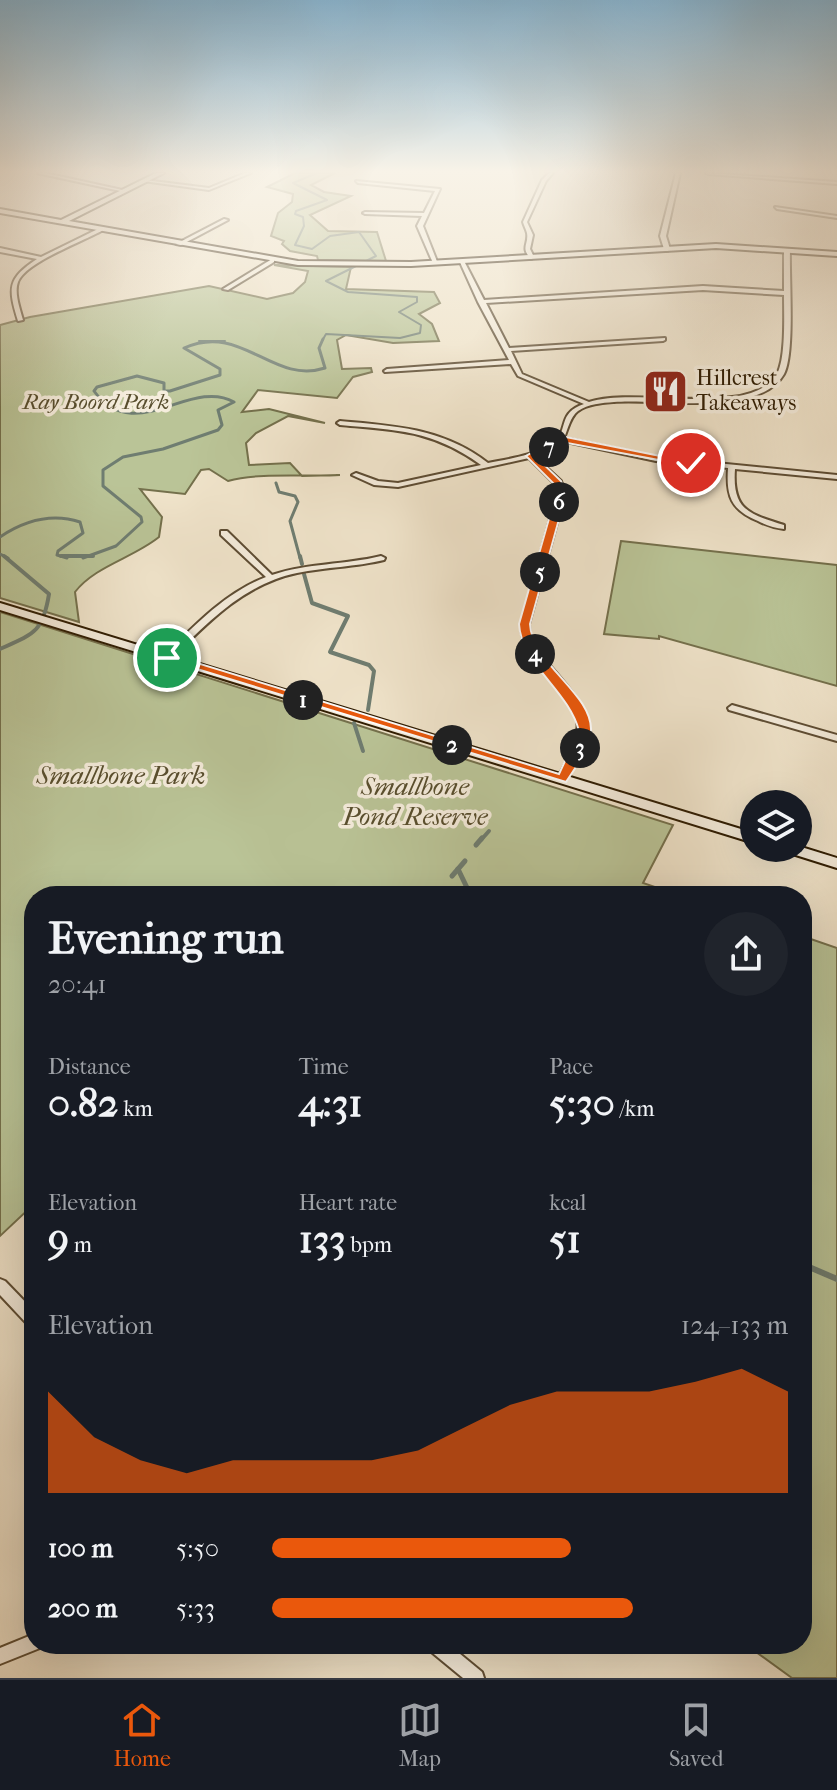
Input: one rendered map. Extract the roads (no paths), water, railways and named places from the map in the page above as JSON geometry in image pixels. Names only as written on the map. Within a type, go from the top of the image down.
[{"type":"main road","points":[[219,251],[272,261],[373,265],[628,251]]},
{"type":"main road","points":[[792,251],[837,254]]},
{"type":"main road","points":[[0,606],[740,834]]},
{"type":"main road","points":[[812,855],[837,863]]},
{"type":"street","points":[[6,251],[43,259]]},
{"type":"street","points":[[20,320],[14,284],[23,272],[58,251]]},
{"type":"street","points":[[430,251],[436,263]]},
{"type":"street","points":[[528,251],[531,257]]},
{"type":"street","points":[[561,439],[569,416],[587,403],[633,397],[719,400],[766,387],[782,371],[787,251]]},
{"type":"street","points":[[226,289],[272,261]]},
{"type":"street","points":[[461,261],[512,362],[525,379],[587,403]]},
{"type":"street","points":[[481,302],[703,288],[785,293]]},
{"type":"street","points":[[506,350],[663,339]]},
{"type":"street","points":[[387,371],[512,362]]},
{"type":"street","points":[[340,423],[442,437],[463,447],[485,464]]},
{"type":"street","points":[[356,475],[377,483],[398,485],[530,456],[561,439],[656,459],[837,477]]},
{"type":"street","points":[[530,456],[558,483],[561,494],[525,624],[526,640],[580,711],[585,731],[578,753],[562,779]]},
{"type":"street","points":[[732,467],[730,492],[737,505],[754,518],[781,527]]},
{"type":"street","points":[[224,533],[269,576]]},
{"type":"street","points":[[167,658],[230,598],[269,576],[381,558]]},
{"type":"street","points":[[732,708],[837,738]]},
{"type":"street","points":[[0,1285],[24,1310]]},
{"type":"street","points":[[0,1656],[24,1646]]},
{"type":"street","points":[[447,1654],[476,1678]]},
{"type":"waterway","points":[[322,340],[326,334],[400,338],[420,333],[421,325],[399,312],[417,302],[417,297],[348,292],[326,281],[376,256],[373,251]]},
{"type":"waterway","points":[[88,556],[116,546],[142,522],[141,517],[103,486],[103,470],[123,457],[163,449],[218,430],[222,425],[218,410],[234,402],[217,397],[199,398],[144,412],[127,413],[110,407],[94,391],[97,387],[137,376],[164,383],[164,391],[170,391],[220,375],[220,369],[184,348],[205,342],[240,347],[289,368],[306,371],[325,368],[319,348],[322,340]]},
{"type":"waterway","points":[[199,341],[225,341]]},
{"type":"waterway","points":[[276,483],[279,492],[295,496],[298,502],[290,521],[300,558]]},
{"type":"waterway","points":[[0,537],[38,520],[59,518],[80,522],[83,533],[58,551],[57,555],[67,558]]},
{"type":"waterway","points":[[0,554],[4,556]]},
{"type":"waterway","points":[[0,649],[35,630],[44,617],[49,594],[4,556]]},
{"type":"waterway","points":[[4,556],[8,558]]},
{"type":"waterway","points":[[61,556],[88,556]]},
{"type":"waterway","points":[[83,558],[88,556]]},
{"type":"waterway","points":[[88,556],[93,556]]},
{"type":"waterway","points":[[300,556],[302,564]]},
{"type":"waterway","points":[[304,574],[312,603],[348,616],[330,652],[369,665],[374,671],[368,710]]},
{"type":"waterway","points":[[354,723],[363,751]]},
{"type":"waterway","points":[[481,840],[489,831]]},
{"type":"waterway","points":[[476,845],[482,838]]},
{"type":"waterway","points":[[458,869],[465,861]]},
{"type":"waterway","points":[[452,876],[458,869]]},
{"type":"waterway","points":[[458,869],[466,886]]},
{"type":"waterway","points":[[812,1268],[837,1279]]},
{"type":"place","name":"Hillcrest Takeaways","points":[[665,391]]},
{"type":"park label","name":"Ray Boord Park","points":[[96,402]]},
{"type":"park label","name":"Smallbone Park","points":[[121,775]]},
{"type":"park label","name":"Smallbone Pond Reserve","points":[[415,801]]}]
